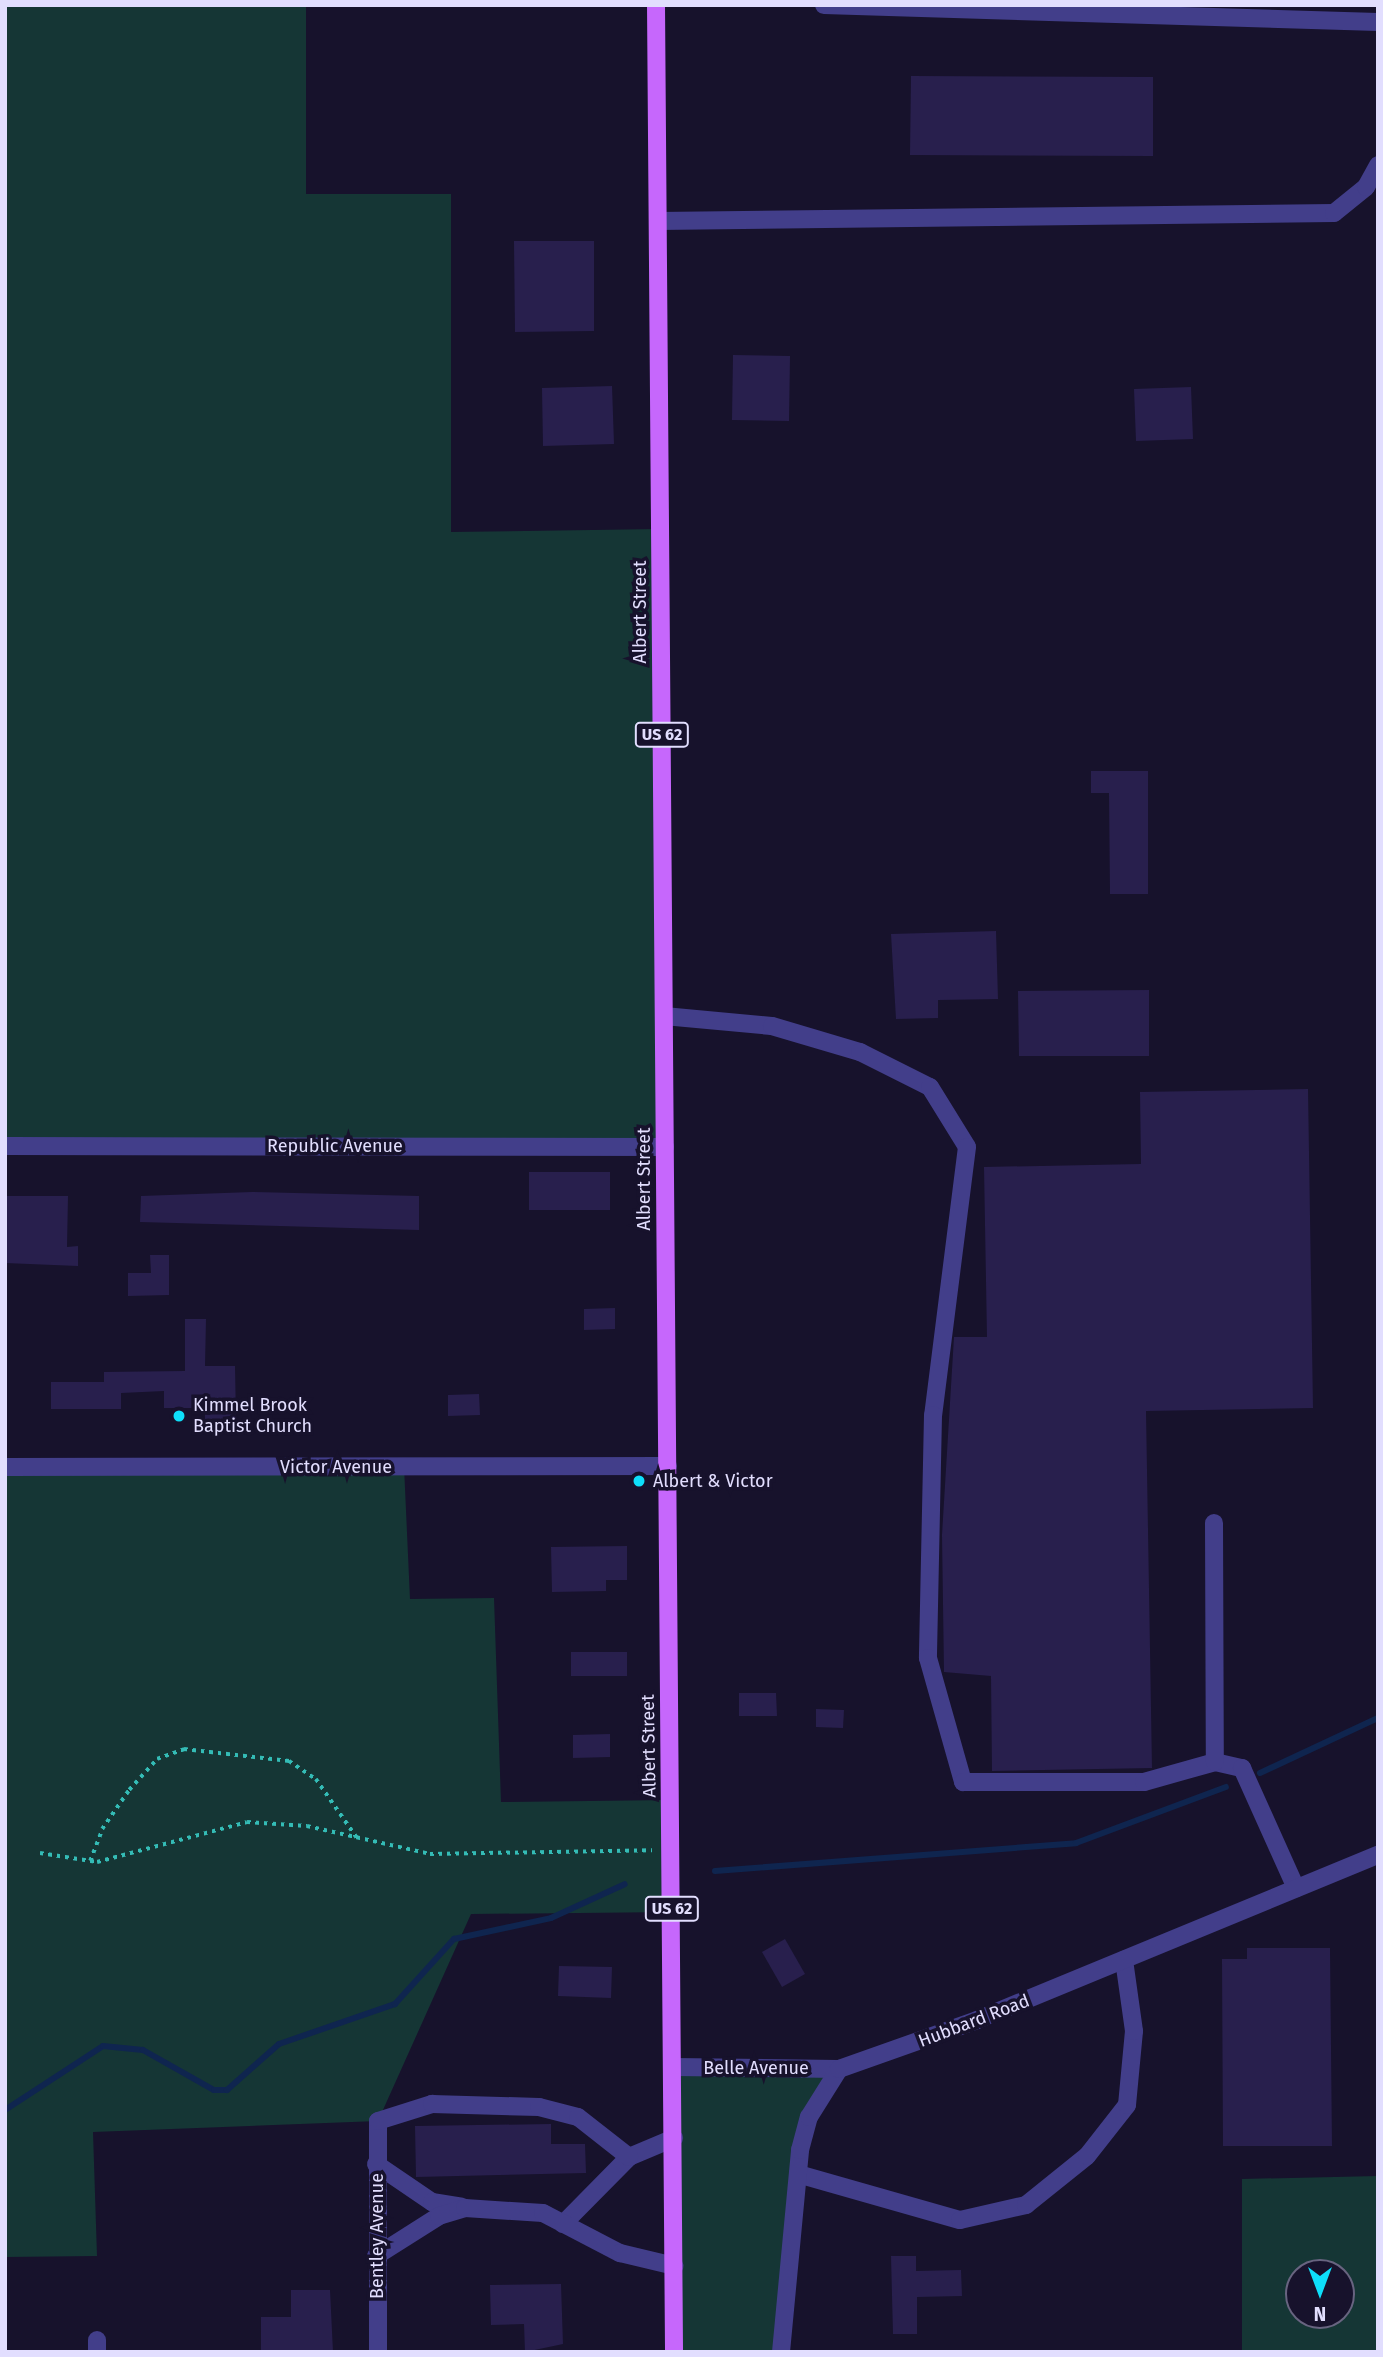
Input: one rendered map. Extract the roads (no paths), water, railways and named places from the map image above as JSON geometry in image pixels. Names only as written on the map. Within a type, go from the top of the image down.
[{"type":"main road","name":"Albert Street","points":[[656,5],[674,2352]]},
{"type":"street","points":[[824,5],[1378,22]]},
{"type":"street","points":[[658,221],[1334,213],[1366,187],[1378,165]]},
{"type":"street","points":[[664,1016],[772,1026],[860,1052],[930,1087],[967,1146],[933,1415],[928,1658],[963,1782],[1144,1782],[1215,1762],[1242,1768],[1296,1888]]},
{"type":"street","name":"Republic Avenue","points":[[5,1146],[665,1146]]},
{"type":"street","name":"Victor Avenue","points":[[5,1467],[668,1466]]},
{"type":"street","points":[[1214,1523],[1215,1762]]},
{"type":"street","name":"Hubbard Road","points":[[839,2069],[1124,1960],[1378,1855]]},
{"type":"street","points":[[798,2174],[960,2220],[1026,2204],[1087,2156],[1127,2105],[1134,2031],[1124,1960]]},
{"type":"street","name":"Belle Avenue","points":[[673,2067],[839,2069]]},
{"type":"street","points":[[781,2352],[798,2174],[809,2117],[839,2069]]},
{"type":"street","name":"Bentley Avenue","points":[[378,2352],[378,2121],[432,2104],[539,2107],[578,2117],[629,2157]]},
{"type":"street","points":[[563,2224],[629,2157],[674,2138]]},
{"type":"street","points":[[376,2164],[432,2202],[465,2208],[542,2213],[620,2253],[674,2266]]},
{"type":"street","points":[[376,2256],[439,2216],[465,2208]]},
{"type":"waterway","points":[[1260,1773],[1378,1718]]},
{"type":"waterway","points":[[715,1871],[1076,1843],[1226,1787]]},
{"type":"waterway","points":[[5,2110],[103,2046],[143,2050],[214,2090],[227,2090],[279,2044],[395,2004],[454,1939],[551,1918],[625,1884]]},
{"type":"place","name":"Kimmel Brook Baptist Church","points":[[179,1416]]},
{"type":"place","name":"Albert & Victor","points":[[639,1481]]}]
